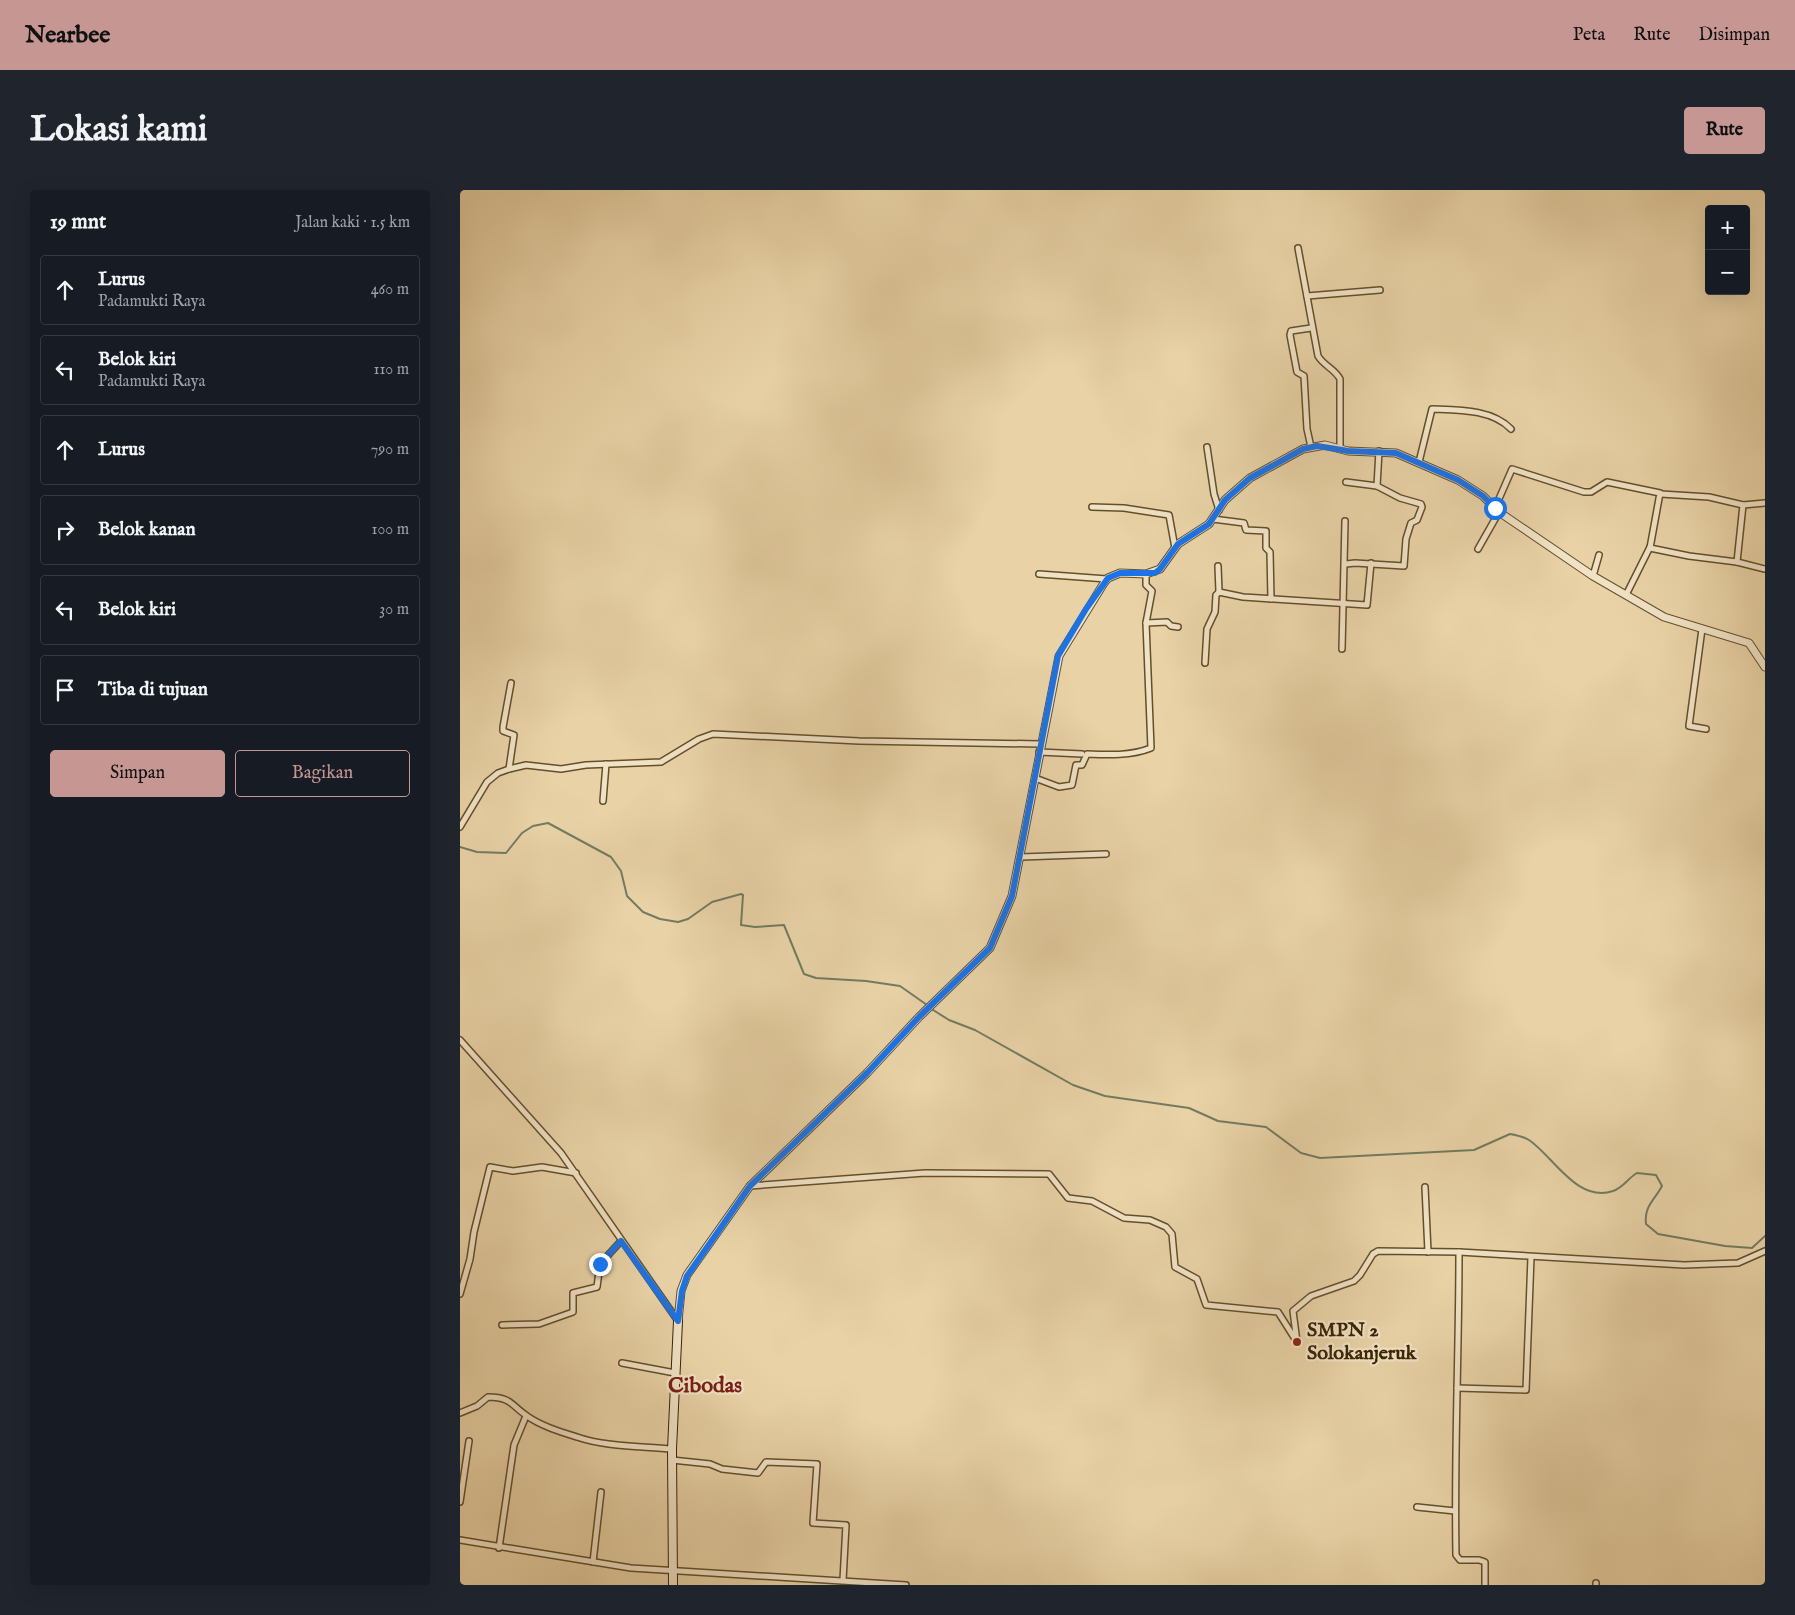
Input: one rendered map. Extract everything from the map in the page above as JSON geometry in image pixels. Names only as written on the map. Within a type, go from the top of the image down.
[{"type":"main road","points":[[673,1585],[672,1449],[678,1321]]},
{"type":"street","points":[[1298,248],[1311,328],[1318,356],[1321,361],[1337,373],[1340,379],[1340,449]]},
{"type":"street","points":[[1307,296],[1380,290]]},
{"type":"street","points":[[1311,328],[1290,332],[1297,372],[1304,376],[1306,429],[1311,447]]},
{"type":"street","points":[[1419,462],[1432,409],[1496,417],[1511,429]]},
{"type":"street","points":[[1039,574],[1107,579],[1120,573],[1146,574],[1160,569],[1175,548],[1213,519],[1225,500],[1250,478],[1303,449],[1325,445],[1354,452],[1379,451],[1396,453],[1458,480],[1483,496],[1497,510],[1593,576],[1664,617],[1701,632],[1749,644],[1765,667]]},
{"type":"street","points":[[1207,447],[1214,494],[1220,510]]},
{"type":"street","points":[[1376,486],[1379,451]]},
{"type":"street","points":[[1478,549],[1497,510],[1512,469],[1584,492],[1591,492],[1607,482],[1661,494],[1709,497],[1743,505],[1765,504]]},
{"type":"street","points":[[1346,482],[1376,486],[1422,506],[1417,520],[1411,523],[1406,537],[1404,566],[1371,563],[1346,564]]},
{"type":"street","points":[[1626,596],[1650,547],[1661,494]]},
{"type":"street","points":[[1737,562],[1743,505]]},
{"type":"street","points":[[1092,506],[1119,507],[1169,515],[1175,548]]},
{"type":"street","points":[[1213,519],[1244,523],[1246,530],[1266,531],[1266,548],[1270,552],[1271,599]]},
{"type":"street","points":[[1342,650],[1346,564],[1345,521]]},
{"type":"street","points":[[1650,547],[1686,556],[1737,562],[1765,568]]},
{"type":"street","points":[[1593,576],[1599,555]]},
{"type":"street","points":[[1220,592],[1241,597],[1368,604],[1371,563]]},
{"type":"street","points":[[1205,663],[1207,629],[1216,612],[1216,595],[1220,592],[1218,566]]},
{"type":"street","points":[[1034,778],[1059,786],[1072,786],[1076,765],[1082,765],[1087,754],[1125,755],[1131,751],[1150,749],[1146,622],[1152,591],[1146,585],[1146,574]]},
{"type":"street","points":[[678,1321],[682,1291],[687,1276],[750,1186],[867,1073],[919,1017],[990,948],[1008,910],[1021,857],[1034,778],[1062,647],[1107,579]]},
{"type":"street","points":[[1146,622],[1167,622],[1171,626],[1178,627]]},
{"type":"street","points":[[1701,632],[1689,726],[1690,728],[1706,729]]},
{"type":"street","points":[[509,769],[514,735],[503,731],[503,727],[511,682]]},
{"type":"street","points":[[460,826],[485,785],[498,772],[526,765],[561,769],[606,764],[661,762],[699,739],[713,734],[1040,748],[1082,754]]},
{"type":"street","points":[[603,801],[606,764]]},
{"type":"street","points":[[1021,857],[1106,854]]},
{"type":"street","points":[[460,1040],[527,1114],[576,1173],[621,1241],[678,1321]]},
{"type":"street","points":[[460,1294],[470,1259],[474,1232],[490,1167],[513,1171],[542,1168],[576,1173]]},
{"type":"street","points":[[750,1186],[925,1173],[1049,1174],[1068,1198],[1092,1201],[1124,1218],[1150,1220],[1166,1227],[1172,1234],[1175,1267],[1197,1279],[1206,1305],[1278,1312],[1296,1342],[1293,1311],[1311,1296],[1354,1281],[1373,1254],[1378,1251],[1459,1252],[1708,1265],[1738,1263],[1765,1251]]},
{"type":"street","points":[[1424,1187],[1428,1252]]},
{"type":"street","points":[[502,1325],[539,1324],[573,1312],[573,1294],[597,1287],[600,1264],[621,1241]]},
{"type":"street","points":[[1459,1252],[1456,1555],[1460,1560],[1479,1560],[1485,1562],[1485,1585]]},
{"type":"street","points":[[1457,1388],[1526,1390],[1531,1257]]},
{"type":"street","points":[[622,1363],[675,1373]]},
{"type":"street","points":[[460,1413],[477,1406],[488,1397],[508,1399],[526,1416],[578,1438],[597,1442],[672,1449]]},
{"type":"street","points":[[499,1548],[514,1445],[526,1416]]},
{"type":"street","points":[[460,1502],[469,1441]]},
{"type":"street","points":[[672,1460],[710,1464],[722,1470],[758,1472],[766,1462],[817,1464],[813,1523],[846,1525],[843,1549],[843,1580]]},
{"type":"street","points":[[593,1562],[601,1492]]},
{"type":"street","points":[[1417,1507],[1455,1511]]},
{"type":"street","points":[[460,1540],[499,1548],[593,1562],[673,1571],[906,1585]]},
{"type":"waterway","points":[[460,847],[477,852],[506,853],[522,833],[533,826],[548,823],[611,857],[621,871],[627,896],[643,912],[660,919],[678,922],[688,919],[712,902],[741,894],[743,895],[741,925],[755,927],[784,925],[804,974],[816,978],[866,981],[900,986],[927,1005]]},
{"type":"waterway","points":[[930,1008],[949,1020],[975,1030],[1073,1085],[1105,1096],[1189,1108],[1218,1121],[1266,1127],[1301,1153],[1320,1158],[1474,1150],[1510,1134],[1529,1140],[1577,1185],[1588,1190],[1600,1193],[1613,1191],[1637,1173],[1656,1175],[1662,1186],[1648,1208],[1646,1224],[1658,1234],[1725,1246],[1752,1248],[1765,1236]]},
{"type":"place","name":"SMPN 2 Solokanjeruk","points":[[1297,1342]]},
{"type":"district","name":"Cibodas","points":[[705,1386]]},
{"type":"route","points":[[600,1264],[621,1241],[678,1321],[684,1281],[750,1186],[867,1073],[919,1017],[990,948],[1008,910],[1012,896],[1058,656],[1086,609],[1108,578],[1120,573],[1155,573],[1178,544],[1200,532],[1209,524],[1215,518],[1225,500],[1250,478],[1303,449],[1317,446],[1325,445],[1354,452],[1365,450],[1396,453],[1458,480],[1483,496],[1495,508]]}]
